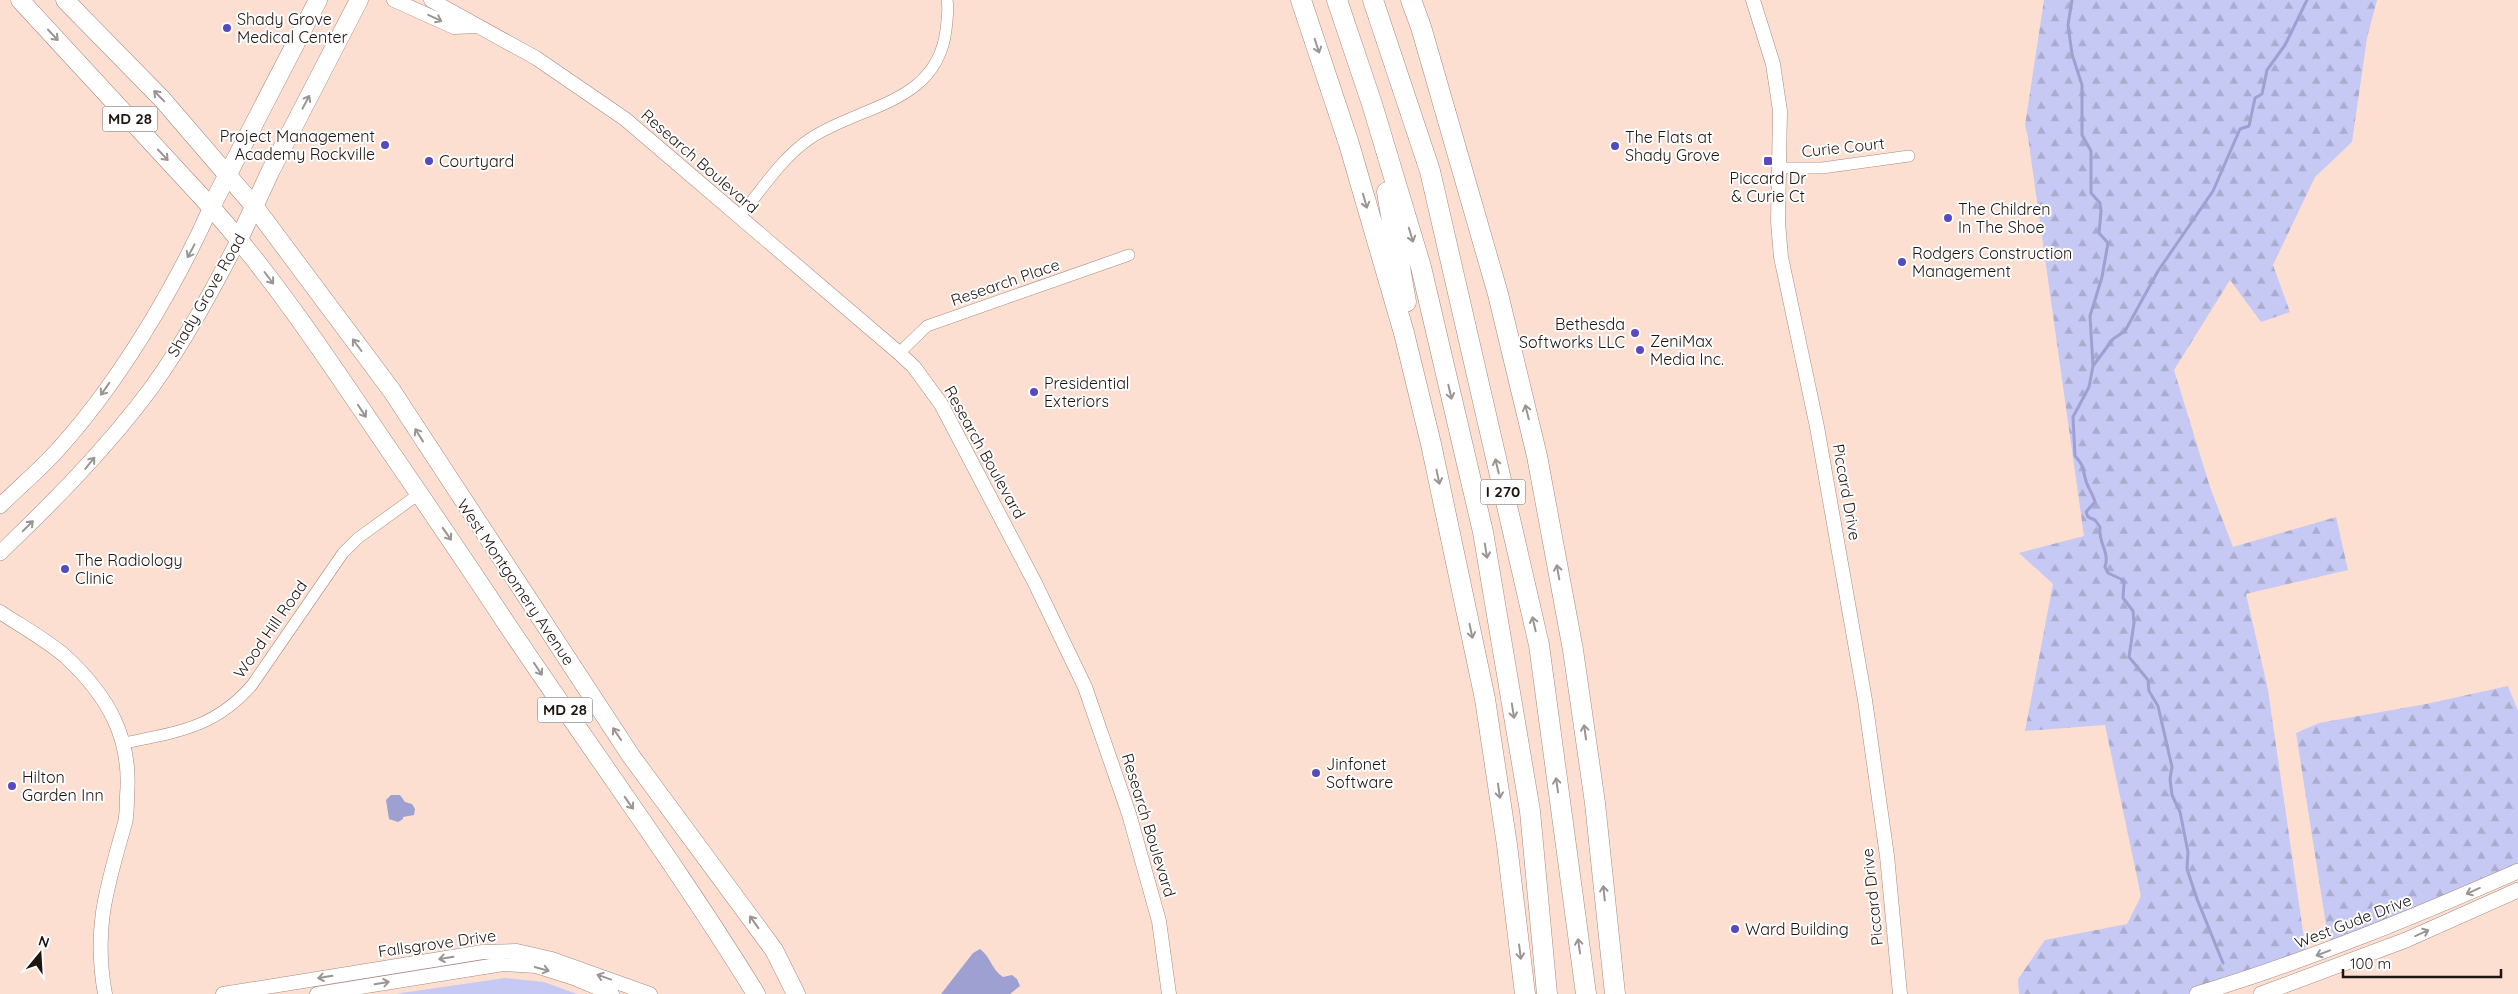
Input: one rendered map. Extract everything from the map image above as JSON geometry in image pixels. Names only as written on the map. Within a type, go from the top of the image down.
[{"type":"highway","points":[[1301,0],[1349,144],[1404,333],[1431,444],[1486,699],[1507,844],[1525,994]]},
{"type":"highway","name":"I 270","points":[[1337,0],[1372,104],[1421,267],[1483,532],[1530,811],[1547,994]]},
{"type":"highway","name":"I 270","points":[[1373,0],[1430,171],[1539,646],[1586,994]]},
{"type":"highway","name":"I 270","points":[[1411,0],[1429,54],[1498,294],[1537,456],[1573,650],[1594,794],[1615,994]]},
{"type":"highway","points":[[1372,104],[1431,444]]},
{"type":"main road","name":"MD 28","points":[[20,0],[212,207],[239,239]]},
{"type":"main road","name":"MD 28","points":[[64,0],[162,99],[228,175]]},
{"type":"main road","points":[[0,506],[52,456],[83,420],[165,297],[193,249],[247,136],[318,0]]},
{"type":"main road","name":"Shady Grove Road","points":[[0,553],[84,470],[151,387],[197,316],[239,239],[254,206],[360,0]]},
{"type":"main road","points":[[202,146],[223,149],[232,147],[247,136]]},
{"type":"main road","name":"West Montgomery Avenue","points":[[228,175],[254,206],[392,391],[632,756],[774,950],[796,994]]},
{"type":"main road","name":"West Montgomery Avenue","points":[[239,239],[320,349],[730,952]]},
{"type":"main road","name":"West Gude Drive","points":[[2197,994],[2307,959],[2388,928],[2518,871]]},
{"type":"main road","points":[[2262,994],[2406,940],[2518,890]]},
{"type":"main road","points":[[774,950],[810,994]]},
{"type":"main road","name":"MD 28","points":[[730,952],[756,994]]},
{"type":"main road","points":[[730,952],[740,991],[739,994]]},
{"type":"street","points":[[394,0],[454,27],[478,26]]},
{"type":"street","name":"Research Boulevard","points":[[431,0],[536,58],[625,119],[899,352],[914,367],[941,404],[1035,582],[1085,687],[1129,814],[1159,921],[1169,994]]},
{"type":"street","points":[[739,216],[786,161],[809,139],[839,121],[882,107],[911,91],[930,71],[945,40],[949,8],[947,0]]},
{"type":"street","name":"Piccard Drive","points":[[1753,0],[1773,64],[1780,111],[1778,222],[1781,257],[1817,427],[1865,700],[1886,856],[1900,994]]},
{"type":"street","name":"Curie Court","points":[[1780,168],[1822,168],[1909,156]]},
{"type":"street","name":"Research Place","points":[[899,352],[927,326],[1129,255]]},
{"type":"street","name":"Wood Hill Road","points":[[124,743],[189,729],[209,720],[240,699],[252,685],[343,553],[358,538],[419,494]]},
{"type":"street","points":[[0,612],[64,655],[93,684],[120,730],[128,757],[125,820],[108,879],[99,942],[105,994]]},
{"type":"street","name":"Fallsgrove Drive","points":[[223,994],[482,952],[517,951],[552,959],[650,994]]},
{"type":"street","name":"Fallsgrove Drive","points":[[317,994],[503,964],[536,966],[574,978],[612,994]]},
{"type":"green space","points":[[2044,0],[2377,0],[2367,38],[2352,142],[2315,177],[2273,265],[2290,312],[2261,322],[2230,280],[2174,370],[2210,487],[2233,547],[2336,517],[2348,570],[2246,594],[2268,690],[2307,959],[2197,994],[2019,994],[2018,979],[2045,940],[2127,924],[2141,896],[2105,725],[2025,731],[2053,584],[2019,553],[2084,536],[2025,125]]},
{"type":"green space","points":[[2508,686],[2518,711],[2518,871],[2333,949],[2326,925],[2296,733],[2319,723],[2426,704]]},
{"type":"green space","points":[[505,978],[544,982],[577,994],[395,994]]},
{"type":"shaded area","points":[[391,795],[400,795],[405,802],[412,804],[415,809],[414,815],[403,817],[398,822],[389,819],[386,800]]},
{"type":"shaded area","points":[[980,949],[999,974],[1003,977],[1012,975],[1017,979],[1020,986],[1010,994],[941,994],[973,953]]},
{"type":"waterway","points":[[2072,0],[2068,25],[2072,54],[2082,85],[2082,135],[2091,151],[2091,193],[2100,203],[2101,211],[2099,233],[2108,243],[2102,277],[2090,316],[2093,366],[2089,387],[2073,417],[2075,456],[2082,465],[2087,484],[2095,502],[2086,512],[2088,517],[2095,520],[2100,527],[2106,557],[2105,567],[2108,573],[2121,579],[2124,583],[2123,598],[2133,611],[2134,623],[2129,657],[2148,680],[2149,691],[2158,706],[2172,767],[2170,779],[2172,795],[2180,812],[2188,852],[2187,869],[2223,963]]},
{"type":"waterway","points":[[2093,366],[2113,339],[2125,331],[2158,271],[2213,191],[2240,129],[2249,126],[2255,98],[2262,94],[2267,70],[2285,45],[2307,0]]},
{"type":"place","name":"Shady Grove Medical Center","points":[[227,28]]},
{"type":"place","name":"Project Management Academy Rockville","points":[[385,145]]},
{"type":"place","name":"The Flats at Shady Grove","points":[[1615,146]]},
{"type":"place","name":"Courtyard","points":[[429,161]]},
{"type":"place","name":"Piccard Dr & Curie Ct","points":[[1768,161]]},
{"type":"place","name":"The Children In The Shoe","points":[[1948,218]]},
{"type":"place","name":"Rodgers Construction Management","points":[[1902,262]]},
{"type":"place","name":"Bethesda Softworks LLC","points":[[1635,333]]},
{"type":"place","name":"ZeniMax Media Inc.","points":[[1640,350]]},
{"type":"place","name":"Presidential Exteriors","points":[[1034,392]]},
{"type":"place","name":"The Radiology Clinic","points":[[65,569]]},
{"type":"place","name":"Jinfonet Software","points":[[1316,773]]},
{"type":"place","name":"Hilton Garden Inn","points":[[12,786]]},
{"type":"place","name":"Ward Building","points":[[1735,929]]}]
